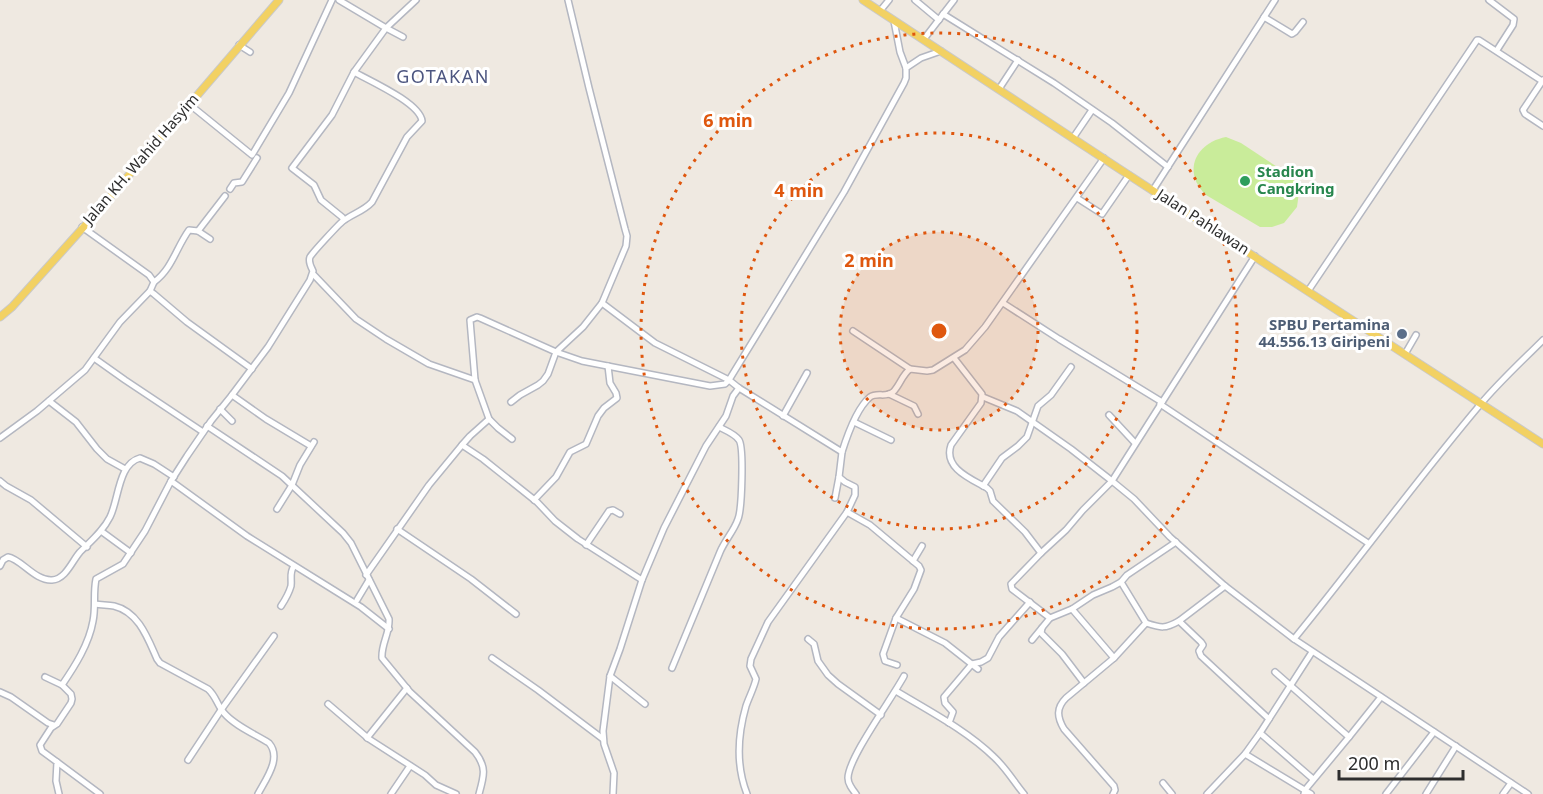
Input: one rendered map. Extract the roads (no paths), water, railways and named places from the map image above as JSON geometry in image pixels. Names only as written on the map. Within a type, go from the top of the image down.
[{"type":"main road","name":"Jalan KH. Wahid Hasyim","points":[[0,317],[12,308],[25,292],[87,231],[98,211],[191,105],[245,49],[279,0]]},
{"type":"main road","name":"Jalan Pahlawan","points":[[863,0],[894,21],[926,37],[941,51],[1543,444]]},
{"type":"street","points":[[230,189],[234,183],[242,182],[256,158],[332,0]]},
{"type":"street","points":[[339,0],[403,37]]},
{"type":"street","points":[[344,220],[321,200],[314,185],[292,168],[332,115],[354,72],[386,28],[416,0]]},
{"type":"street","points":[[511,402],[543,381],[556,352],[583,327],[602,303],[626,246],[627,236],[568,0]]},
{"type":"street","points":[[880,11],[889,0]]},
{"type":"street","points":[[915,0],[939,20]]},
{"type":"street","points":[[926,37],[954,0]]},
{"type":"street","points":[[1153,190],[1275,0]]},
{"type":"street","points":[[1489,0],[1514,19],[1513,25],[1497,50]]},
{"type":"street","points":[[944,14],[1092,110],[1168,167]]},
{"type":"street","points":[[1264,17],[1292,34],[1303,22]]},
{"type":"street","points":[[512,439],[489,419],[475,380],[470,320],[473,318],[483,319],[556,352],[582,361],[710,386],[725,384],[729,380],[844,192],[904,83],[906,68],[900,52],[894,21]]},
{"type":"street","points":[[1308,291],[1477,40],[1497,50],[1542,80],[1522,110],[1543,126]]},
{"type":"street","points":[[906,68],[921,58],[941,51]]},
{"type":"street","points":[[999,89],[1018,60]]},
{"type":"street","points":[[354,72],[400,98],[419,113],[422,121],[407,137],[370,204],[344,220],[310,257],[309,263],[313,274],[356,319],[386,339],[429,364],[475,380]]},
{"type":"street","points":[[191,105],[256,158]]},
{"type":"street","points":[[1073,138],[1092,110]]},
{"type":"street","points":[[853,331],[910,369],[933,370],[965,350],[1003,303],[1104,158]]},
{"type":"street","points":[[1077,198],[1102,214],[1129,175]]},
{"type":"street","points":[[198,231],[225,196]]},
{"type":"street","points":[[0,438],[85,370],[120,322],[165,272],[189,230],[198,231],[210,239]]},
{"type":"street","points":[[87,231],[148,275],[154,282]]},
{"type":"street","points":[[1050,618],[1012,589],[1011,584],[1066,530],[1112,480],[1256,256]]},
{"type":"street","points":[[62,685],[89,637],[93,622],[96,579],[123,564],[131,553],[156,512],[172,479],[205,429],[252,369],[313,274]]},
{"type":"street","points":[[150,291],[187,322],[252,369]]},
{"type":"street","points":[[602,303],[655,343],[729,380],[842,452]]},
{"type":"street","points":[[1003,303],[1161,403],[1368,543]]},
{"type":"street","points":[[1405,354],[1416,335]]},
{"type":"street","points":[[1294,639],[1368,543],[1481,404],[1543,340]]},
{"type":"street","points":[[954,357],[982,397],[981,403],[951,445],[950,456],[958,471],[990,491],[993,501],[1025,532],[1041,553]]},
{"type":"street","points":[[94,358],[125,380],[252,455],[282,476],[343,533],[359,557],[388,616],[390,624],[382,648],[382,658],[407,688],[479,758],[484,771],[479,794]]},
{"type":"street","points":[[534,500],[556,477],[570,452],[586,444],[598,416],[615,400],[617,395],[610,383],[608,366]]},
{"type":"street","points":[[983,486],[1002,458],[1029,433],[1038,406],[1051,395],[1071,367]]},
{"type":"street","points":[[889,394],[910,369]]},
{"type":"street","points":[[783,416],[807,373]]},
{"type":"street","points":[[613,794],[614,773],[603,740],[603,721],[610,676],[642,580],[664,528],[739,388]]},
{"type":"street","points":[[835,498],[842,452],[863,405],[876,394],[889,394],[914,406],[918,414]]},
{"type":"street","points":[[232,395],[266,419],[313,444],[277,509]]},
{"type":"street","points":[[982,397],[1017,411],[1112,480],[1225,586],[1294,639],[1528,794]]},
{"type":"street","points":[[49,401],[76,422],[107,459],[125,469]]},
{"type":"street","points":[[220,409],[232,421]]},
{"type":"street","points":[[1109,415],[1135,443]]},
{"type":"street","points":[[357,600],[397,529],[429,485],[470,435],[489,419]]},
{"type":"street","points":[[854,422],[891,440]]},
{"type":"street","points":[[672,668],[725,541],[735,528],[741,512],[742,456],[740,443],[734,435],[719,427]]},
{"type":"street","points":[[462,445],[534,500],[555,521],[586,545],[642,580]]},
{"type":"street","points":[[0,566],[8,557],[37,576],[52,580],[59,578],[101,531],[110,517],[125,469],[140,458],[154,464],[247,536],[361,607],[388,629]]},
{"type":"street","points":[[747,794],[741,774],[739,743],[746,706],[756,679],[750,666],[751,659],[771,616],[847,512],[856,489],[839,477]]},
{"type":"street","points":[[0,481],[31,500],[87,547]]},
{"type":"street","points":[[586,545],[609,511],[614,510],[620,514]]},
{"type":"street","points":[[847,512],[870,525],[921,568],[921,574],[914,589],[896,618],[883,657],[887,662],[897,665]]},
{"type":"street","points":[[397,529],[471,579],[516,614]]},
{"type":"street","points":[[101,531],[131,553]]},
{"type":"street","points":[[1032,640],[1050,618],[1072,609],[1093,595],[1112,588],[1176,542]]},
{"type":"street","points":[[913,561],[922,546]]},
{"type":"street","points":[[281,606],[289,592],[290,573],[294,566]]},
{"type":"street","points":[[1121,582],[1146,623],[1162,628],[1179,621],[1225,586]]},
{"type":"street","points":[[949,723],[953,711],[944,702],[944,697],[972,664],[988,658],[999,637],[1030,602]]},
{"type":"street","points":[[95,604],[116,607],[133,617],[140,624],[160,663],[208,689],[213,693],[221,710],[232,721],[269,743],[274,753],[273,765],[258,794]]},
{"type":"street","points":[[1072,609],[1114,658]]},
{"type":"street","points":[[896,618],[945,643],[978,669]]},
{"type":"street","points":[[1179,621],[1203,645],[1199,651],[1201,656],[1269,719]]},
{"type":"street","points":[[1113,794],[1114,786],[1064,729],[1058,711],[1062,702],[1114,658],[1146,623]]},
{"type":"street","points":[[1041,628],[1041,633],[1062,654],[1084,683]]},
{"type":"street","points":[[188,760],[274,636]]},
{"type":"street","points":[[808,639],[814,644],[818,661],[828,675],[881,714]]},
{"type":"street","points":[[1208,794],[1245,754],[1312,652]]},
{"type":"street","points":[[492,658],[603,740]]},
{"type":"street","points":[[1275,672],[1349,737]]},
{"type":"street","points":[[45,676],[69,690],[72,699],[57,724],[41,741],[40,748],[100,794]]},
{"type":"street","points":[[610,676],[645,704]]},
{"type":"street","points":[[856,794],[849,784],[848,774],[858,751],[904,676]]},
{"type":"street","points":[[367,738],[407,688]]},
{"type":"street","points":[[896,691],[949,723],[994,757],[1024,794]]},
{"type":"street","points":[[0,692],[54,725]]},
{"type":"street","points":[[1304,792],[1381,697]]},
{"type":"street","points":[[328,704],[367,738],[436,784],[456,794]]},
{"type":"street","points":[[1386,794],[1434,732]]},
{"type":"street","points":[[1260,733],[1313,779]]},
{"type":"street","points":[[1426,794],[1456,746]]},
{"type":"street","points":[[1245,754],[1304,792],[1311,794]]},
{"type":"street","points":[[57,762],[56,781],[59,794]]},
{"type":"street","points":[[391,794],[410,766]]},
{"type":"street","points":[[1164,783],[1172,794]]},
{"type":"street","points":[[1503,794],[1511,783]]},
{"type":"place","name":"Stadion Cangkring","points":[[1245,181]]},
{"type":"place","name":"SPBU Pertamina 44.556.13 Giripeni","points":[[1402,334]]},
{"type":"district","name":"GOTAKAN","points":[[443,77]]}]
